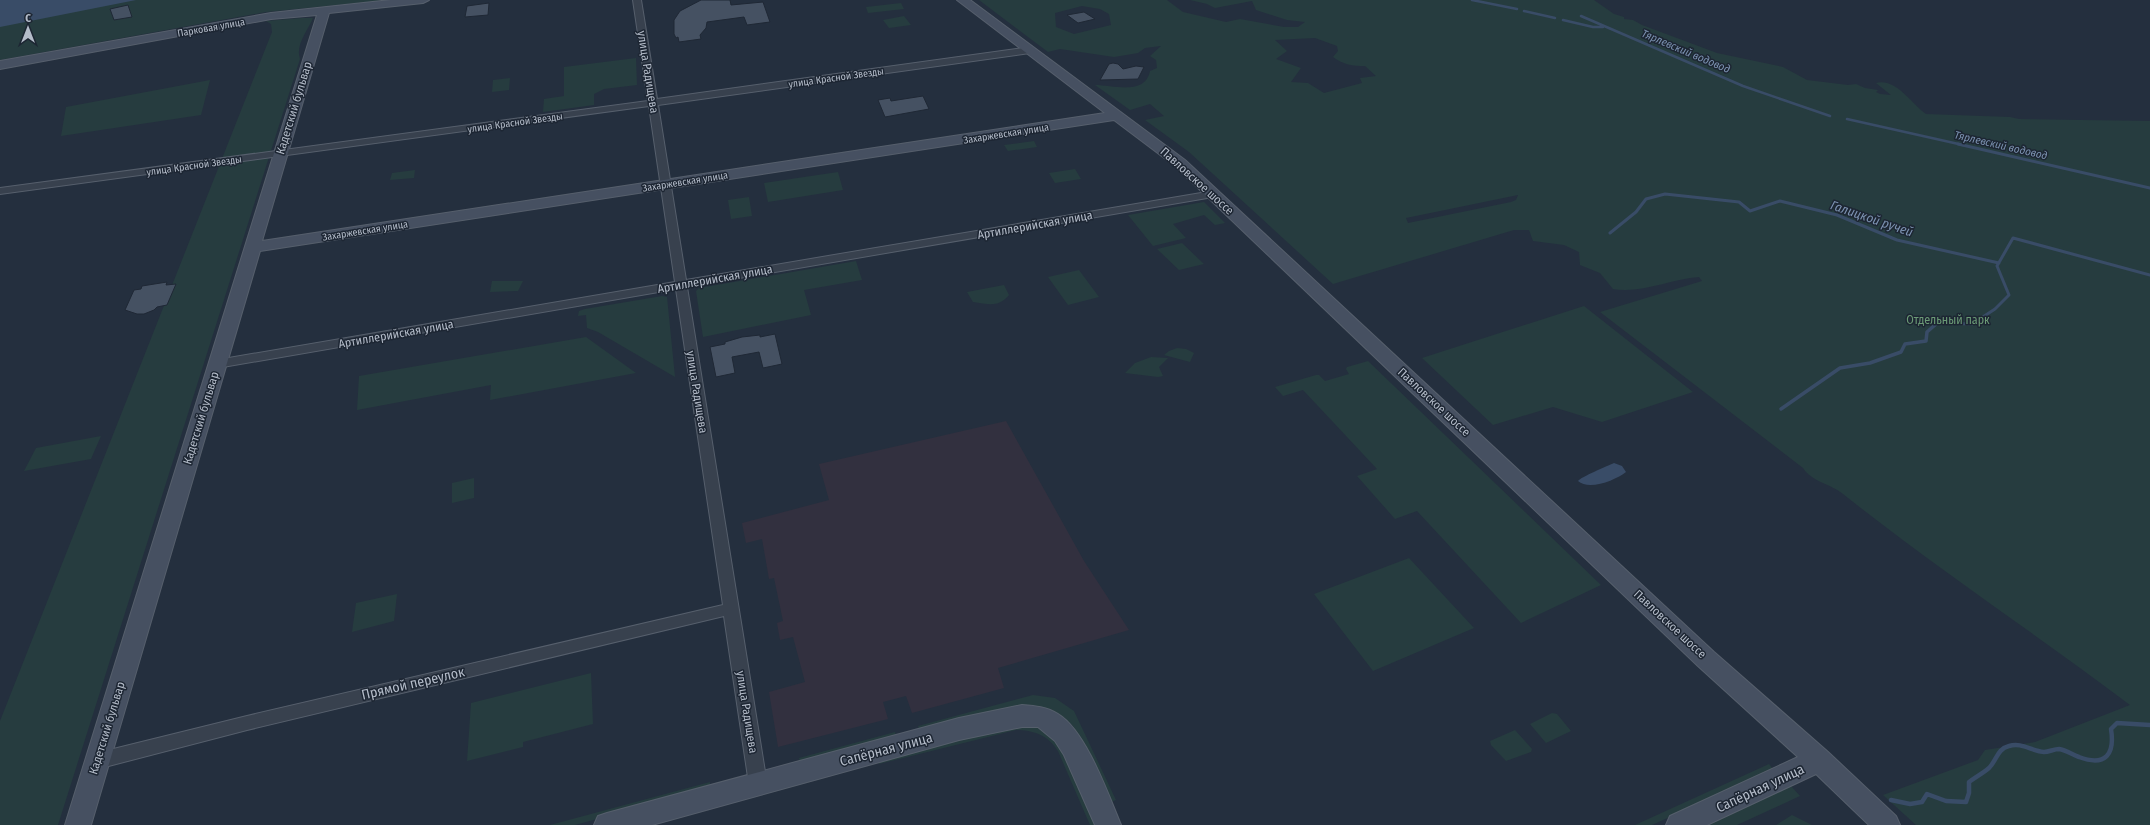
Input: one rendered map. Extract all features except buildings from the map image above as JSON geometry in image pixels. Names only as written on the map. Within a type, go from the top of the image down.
[{"type":"street","name":"Парковая улица","points":[[0,65],[253,19],[423,0]]},
{"type":"street","name":"улица Радищева","points":[[637,0],[758,784]]},
{"type":"street","name":"Павловское шоссе","points":[[963,0],[1180,163],[1706,659],[1819,760],[1887,825]]},
{"type":"street","name":"Кадетский бульвар","points":[[78,825],[324,11]]},
{"type":"street","name":"улица Красной Звезды","points":[[0,191],[280,154],[1030,50]]},
{"type":"street","name":"Захаржевская улица","points":[[253,247],[1118,115]]},
{"type":"street","name":"Артиллерийская улица","points":[[217,364],[1213,194]]},
{"type":"street","name":"Прямой переулок","points":[[97,761],[246,723],[730,609]]},
{"type":"street","name":"Сапёрная улица","points":[[607,825],[960,730],[1013,717],[1032,716],[1049,721],[1068,738],[1108,825]]},
{"type":"street","name":"Сапёрная улица","points":[[1679,825],[1819,760]]},
{"type":"shaded area","points":[[1006,421],[1084,561],[1129,630],[998,668],[1004,688],[912,713],[906,696],[883,702],[888,719],[778,747],[769,692],[805,682],[793,637],[780,640],[777,623],[783,621],[774,578],[769,579],[762,539],[746,543],[742,523],[829,500],[819,464]]},
{"type":"green space","points":[[0,0],[386,0],[266,12],[0,60]]},
{"type":"green space","name":"Отдельный парк","points":[[979,0],[1167,0],[1183,12],[1226,22],[1240,19],[1284,27],[1298,27],[1305,22],[1287,20],[1256,10],[1252,1],[1215,8],[1207,4],[1190,0],[1594,0],[1614,14],[1624,17],[1624,19],[1633,20],[1642,25],[1717,53],[1783,67],[1807,80],[1848,85],[1856,84],[1865,88],[1878,90],[1876,92],[1880,94],[1891,95],[1876,83],[1884,82],[1891,84],[1926,114],[2010,117],[2019,119],[2150,121],[2150,825],[1916,825],[1883,795],[1978,760],[1985,750],[2035,742],[2130,705],[2059,652],[1950,575],[1843,494],[1811,477],[1803,468],[1600,312],[1702,281],[1699,277],[1634,290],[1613,289],[1600,273],[1580,265],[1579,252],[1564,245],[1533,241],[1529,230],[1514,230],[1333,284],[1189,152],[1145,120],[1164,116],[1150,104],[1130,110],[1095,85],[1127,87],[1142,84],[1147,79],[1150,71],[1157,68],[1156,60],[1150,56],[1161,46],[1145,48],[1138,53],[1114,57],[1060,49],[1048,52]],"holes":[[[1082,6],[1100,9],[1109,14],[1111,25],[1074,34],[1056,27],[1055,13]],[[1315,38],[1337,46],[1338,51],[1333,57],[1337,60],[1356,66],[1365,66],[1376,76],[1360,78],[1362,83],[1324,93],[1308,83],[1291,82],[1301,68],[1276,59],[1287,51],[1275,40]],[[1518,195],[1516,200],[1511,202],[1408,223],[1406,218]]]},
{"type":"green space","points":[[901,3],[904,9],[868,13],[866,7]]},
{"type":"green space","points":[[904,16],[911,25],[889,28],[883,20]]},
{"type":"green space","points":[[313,18],[299,48],[300,59],[58,825],[0,825],[0,721],[272,32],[271,24],[266,21]]},
{"type":"green space","points":[[636,58],[637,85],[604,89],[594,94],[594,105],[543,112],[544,99],[564,96],[564,67]]},
{"type":"green space","points":[[510,78],[509,90],[492,92],[493,80]]},
{"type":"green space","points":[[210,80],[201,115],[61,136],[66,107]]},
{"type":"green space","points":[[1034,141],[1037,147],[1008,151],[1004,145]]},
{"type":"green space","points":[[1075,169],[1081,179],[1055,183],[1049,173]]},
{"type":"green space","points":[[415,170],[414,178],[390,180],[392,173]]},
{"type":"green space","points":[[838,172],[843,190],[768,202],[764,183]]},
{"type":"green space","points":[[749,197],[752,216],[731,219],[728,200]]},
{"type":"green space","points":[[1204,202],[1225,223],[1215,225],[1204,215],[1173,224],[1186,238],[1153,246],[1128,215]]},
{"type":"green space","points":[[1182,243],[1204,264],[1179,270],[1157,249]]},
{"type":"green space","points":[[856,261],[862,280],[804,290],[811,315],[703,337],[696,291],[699,288]]},
{"type":"green space","points":[[1079,270],[1099,297],[1068,305],[1048,277]]},
{"type":"green space","points":[[492,281],[523,281],[518,291],[490,292]]},
{"type":"green space","points":[[1004,285],[1009,295],[1001,302],[993,304],[973,302],[967,292]]},
{"type":"green space","points":[[662,296],[667,297],[675,377],[598,332],[587,328],[586,315],[578,316],[579,311],[585,309]]},
{"type":"green space","points":[[1584,306],[1693,392],[1602,422],[1553,407],[1493,425],[1422,358]]},
{"type":"green space","points":[[586,337],[636,373],[490,400],[491,385],[357,410],[359,376]]},
{"type":"green space","points":[[1177,348],[1186,349],[1194,353],[1190,362],[1164,355]]},
{"type":"green space","points":[[1151,357],[1168,358],[1159,367],[1163,376],[1158,377],[1125,373],[1135,363]]},
{"type":"green space","points":[[1368,361],[1601,585],[1521,623],[1417,511],[1395,519],[1357,476],[1377,469],[1303,390],[1283,396],[1275,387],[1316,375],[1319,375],[1325,381],[1349,374],[1346,369],[1347,367]]},
{"type":"green space","points":[[101,436],[91,459],[24,471],[36,448]]},
{"type":"green space","points":[[474,478],[474,498],[452,503],[452,483]]},
{"type":"green space","points":[[1409,558],[1474,628],[1373,671],[1314,594]]},
{"type":"green space","points":[[397,594],[394,621],[352,632],[356,603]]},
{"type":"green space","points":[[591,673],[593,724],[523,742],[523,747],[467,761],[471,703]]},
{"type":"green space","points":[[1033,695],[1055,698],[1074,711],[1116,800],[1109,803],[1073,726],[1052,710],[1035,707],[1019,707],[984,713],[920,732],[918,726]]},
{"type":"green space","points":[[1552,713],[1557,714],[1571,731],[1546,743],[1530,724]]},
{"type":"green space","points":[[1030,725],[1043,728],[1058,745],[1098,825],[1090,825],[1058,751],[1045,737],[1034,732],[1016,730],[879,764],[878,759],[948,740]]},
{"type":"green space","points":[[1515,730],[1532,749],[1531,752],[1506,761],[1491,745],[1490,741]]},
{"type":"green space","points":[[895,732],[897,738],[800,764],[799,758]]},
{"type":"green space","points":[[1769,764],[1774,770],[1652,825],[1635,825]]},
{"type":"green space","points":[[710,782],[710,788],[575,825],[550,825]]},
{"type":"green space","points":[[1791,786],[1800,796],[1737,825],[1705,825]]},
{"type":"green space","points":[[1792,815],[1812,825],[1776,825]]},
{"type":"water","points":[[0,0],[136,0],[0,27]]},
{"type":"water","points":[[1614,463],[1622,466],[1626,472],[1609,481],[1595,485],[1583,484],[1578,481],[1589,474]]},
{"type":"waterway","points":[[1472,0],[1517,9]]},
{"type":"waterway","points":[[1524,11],[1555,18]]},
{"type":"waterway","name":"Тярлевский водовод","points":[[1581,16],[1743,86],[1830,116]]},
{"type":"waterway","points":[[1563,20],[1593,27],[1603,27]]},
{"type":"waterway","name":"Тярлевский водовод","points":[[1847,119],[1963,145]]},
{"type":"waterway","name":"Тярлевский водовод","points":[[1958,144],[2150,188]]},
{"type":"waterway","name":"Галицкой ручей","points":[[1610,233],[1636,212],[1646,199],[1665,194],[1739,202],[1750,211],[1780,201],[1837,215],[1897,240],[1999,263]]},
{"type":"waterway","name":"Галицкой ручей","points":[[1999,263],[2013,238],[2150,275]]},
{"type":"waterway","points":[[1936,324],[1972,324],[1995,309],[2009,295],[1997,266],[1999,263]]},
{"type":"waterway","points":[[1781,409],[1840,368],[1870,363],[1901,352],[1905,344],[1926,341],[1927,332],[1936,324]]},
{"type":"waterway","points":[[1891,800],[1910,804],[1922,802],[1927,794],[1946,801],[1966,802],[1969,793],[1969,782],[1989,768],[2005,747],[2018,745],[2044,752],[2059,749],[2088,760],[2096,760],[2107,756],[2110,751],[2112,738],[2111,729],[2117,723],[2150,725]]}]
